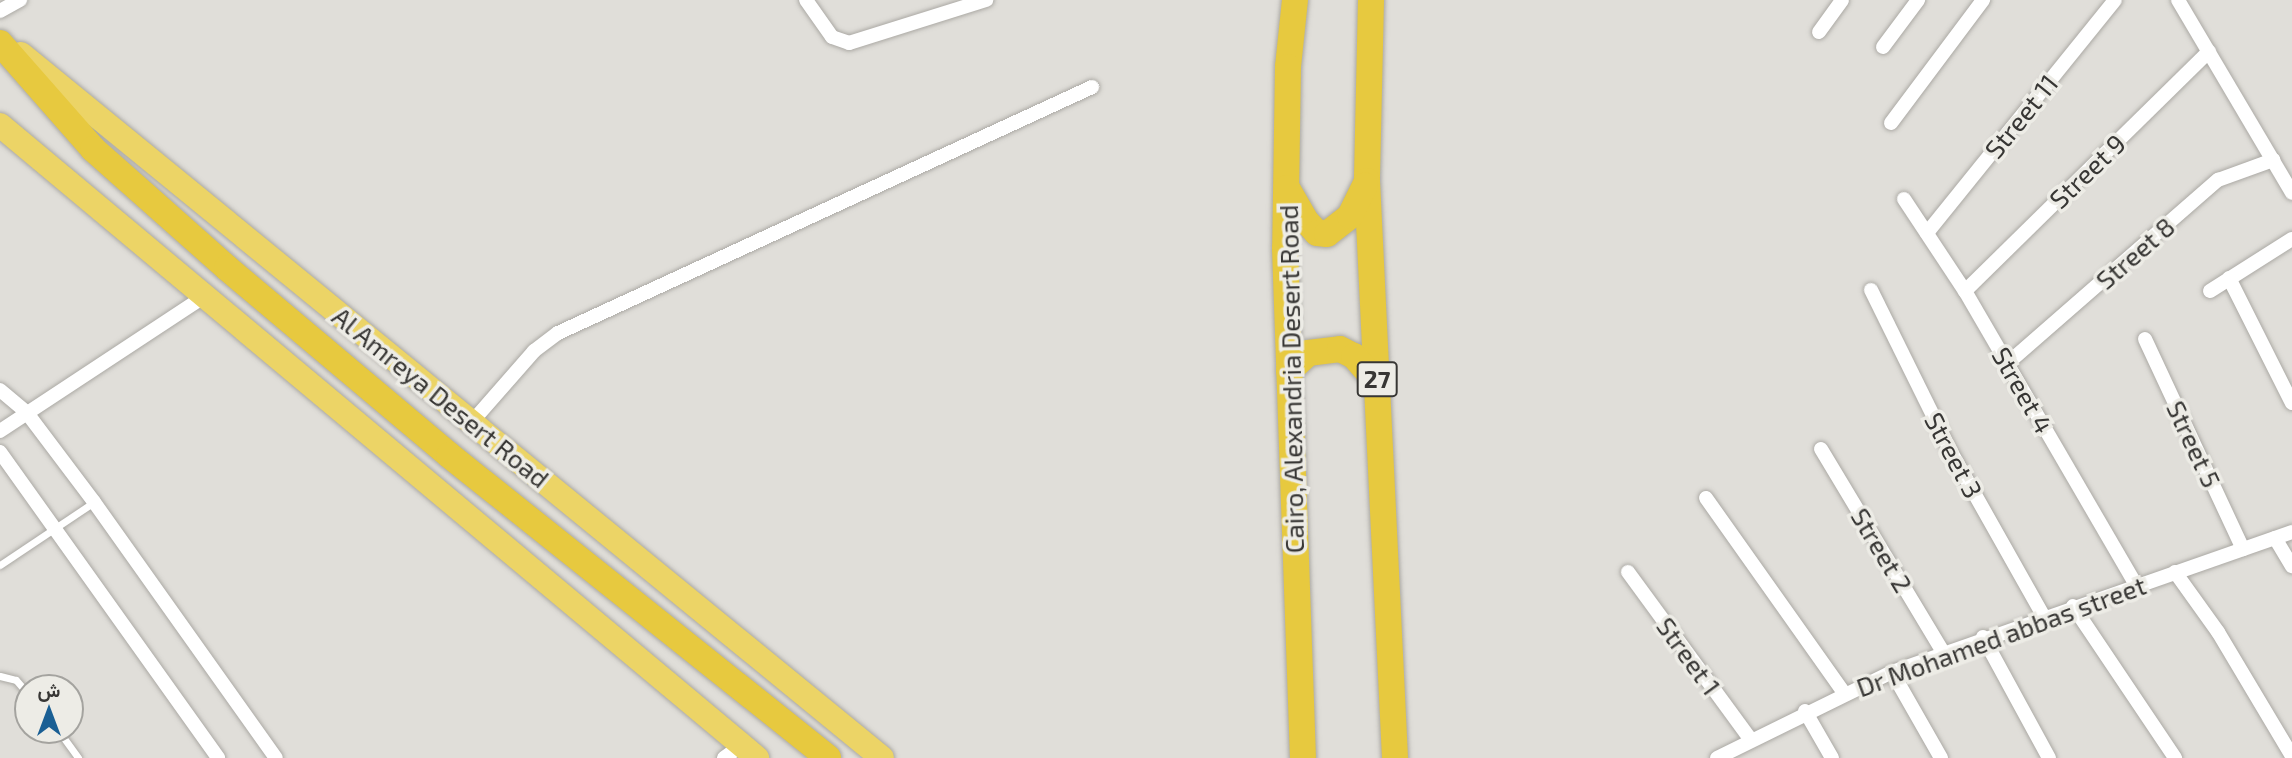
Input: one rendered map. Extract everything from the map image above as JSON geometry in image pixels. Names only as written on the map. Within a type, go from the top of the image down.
[{"type":"highway","name":"Cairo, Alexandria Desert Road","points":[[1295,0],[1288,67],[1287,188],[1289,371],[1303,758]]},
{"type":"highway","name":"27","points":[[1371,0],[1367,181],[1395,758]]},
{"type":"highway","name":"Al Amreya Desert Road","points":[[0,36],[882,758]]},
{"type":"highway","points":[[0,43],[93,149],[227,268],[449,455],[828,758]]},
{"type":"highway","points":[[0,124],[98,210],[206,295],[741,754]]},
{"type":"highway","name":"27","points":[[1287,188],[1306,221],[1317,233],[1327,234],[1350,216],[1367,181]]},
{"type":"highway","name":"27","points":[[1289,371],[1308,353],[1340,349],[1354,356],[1377,382]]},
{"type":"street","points":[[0,11],[19,0]]},
{"type":"street","points":[[806,0],[832,37],[849,43],[986,0]]},
{"type":"street","points":[[1819,32],[1842,0]]},
{"type":"street","points":[[1883,47],[1918,0]]},
{"type":"street","points":[[1891,123],[1983,0]]},
{"type":"street","name":"Street 11","points":[[1927,233],[2115,0]]},
{"type":"street","points":[[2178,0],[2292,193]]},
{"type":"street","name":"Street 9","points":[[1965,290],[2210,51]]},
{"type":"street","points":[[471,422],[534,351],[558,332],[1092,87]]},
{"type":"street","name":"Street 8","points":[[2008,363],[2218,180],[2273,160]]},
{"type":"street","name":"Street 4","points":[[1904,199],[1965,290],[2136,585]]},
{"type":"street","points":[[2210,290],[2292,239]]},
{"type":"street","points":[[2230,278],[2292,403]]},
{"type":"street","name":"Street 3","points":[[1871,290],[1951,452],[2044,617]]},
{"type":"street","points":[[0,431],[206,295]]},
{"type":"street","name":"Street 5","points":[[2145,340],[2243,549]]},
{"type":"street","points":[[0,390],[27,413],[94,502],[276,758]]},
{"type":"street","name":"Street 2","points":[[1821,449],[1943,652]]},
{"type":"street","points":[[0,452],[218,758]]},
{"type":"street","points":[[1706,498],[1844,694]]},
{"type":"street","name":"Dr Mohamed abbas street","points":[[1717,758],[1805,711],[1892,671],[1983,637],[2292,532]]},
{"type":"street","points":[[2275,538],[2292,566]]},
{"type":"street","name":"Street 1","points":[[1628,572],[1751,740]]},
{"type":"street","points":[[2175,572],[2218,632],[2292,756]]},
{"type":"street","points":[[2073,606],[2175,758]]},
{"type":"street","points":[[1983,637],[2049,758]]},
{"type":"street","points":[[1892,671],[1941,758]]},
{"type":"street","points":[[1805,711],[1832,758]]},
{"type":"lane","points":[[0,565],[94,502]]}]
